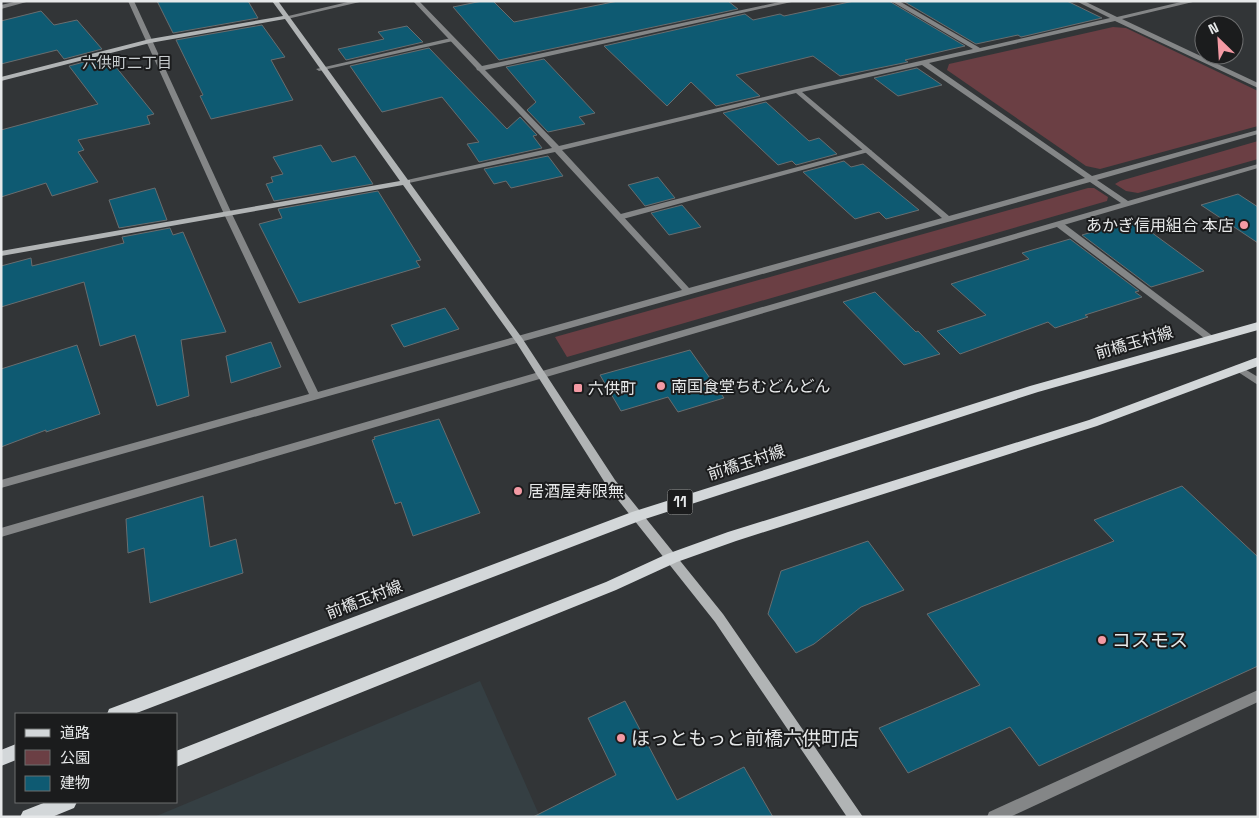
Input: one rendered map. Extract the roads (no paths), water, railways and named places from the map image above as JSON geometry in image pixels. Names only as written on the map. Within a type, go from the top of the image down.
[{"type":"main road","name":"前橋玉村線","points":[[118,713],[637,516],[1034,389],[1258,326]]},
{"type":"main road","points":[[178,758],[602,589],[672,558],[760,527],[1092,423],[1258,361]]},
{"type":"main road","points":[[1,758],[15,752]]},
{"type":"main road","points":[[29,817],[65,803]]},
{"type":"street","points":[[1,7],[26,1]]},
{"type":"street","points":[[131,1],[228,214],[315,396]]},
{"type":"street","points":[[275,1],[321,69],[407,182],[519,340],[611,483],[719,618],[856,817]]},
{"type":"street","points":[[1,80],[150,41],[287,17],[361,1]]},
{"type":"street","points":[[416,1],[451,40],[557,149],[687,291]]},
{"type":"street","points":[[479,69],[793,1]]},
{"type":"street","points":[[894,1],[979,50]]},
{"type":"street","points":[[1079,1],[1258,86]]},
{"type":"street","points":[[1156,1],[1170,6]]},
{"type":"street","points":[[1,254],[407,182],[1194,1]]},
{"type":"street","points":[[321,69],[451,40]]},
{"type":"street","points":[[923,62],[1127,204]]},
{"type":"street","points":[[797,91],[948,219]]},
{"type":"street","points":[[1,484],[1258,132]]},
{"type":"street","points":[[620,217],[868,151]]},
{"type":"street","points":[[1,533],[1258,166]]},
{"type":"street","points":[[1060,225],[1211,339]]},
{"type":"street","points":[[1238,368],[1258,382]]},
{"type":"street","points":[[994,817],[1258,696]]},
{"type":"place","name":"あかぎ信用組合 本店","points":[[1244,225]]},
{"type":"place","name":"南国食堂ちむどんどん","points":[[661,386]]},
{"type":"place","name":"六供町","points":[[578,388]]},
{"type":"place","name":"居酒屋寿限無","points":[[518,491]]},
{"type":"place","name":"コスモス","points":[[1102,640]]},
{"type":"place","name":"ほっともっと前橋六供町店","points":[[621,738]]},
{"type":"district","name":"六供町二丁目","points":[[127,63]]}]
